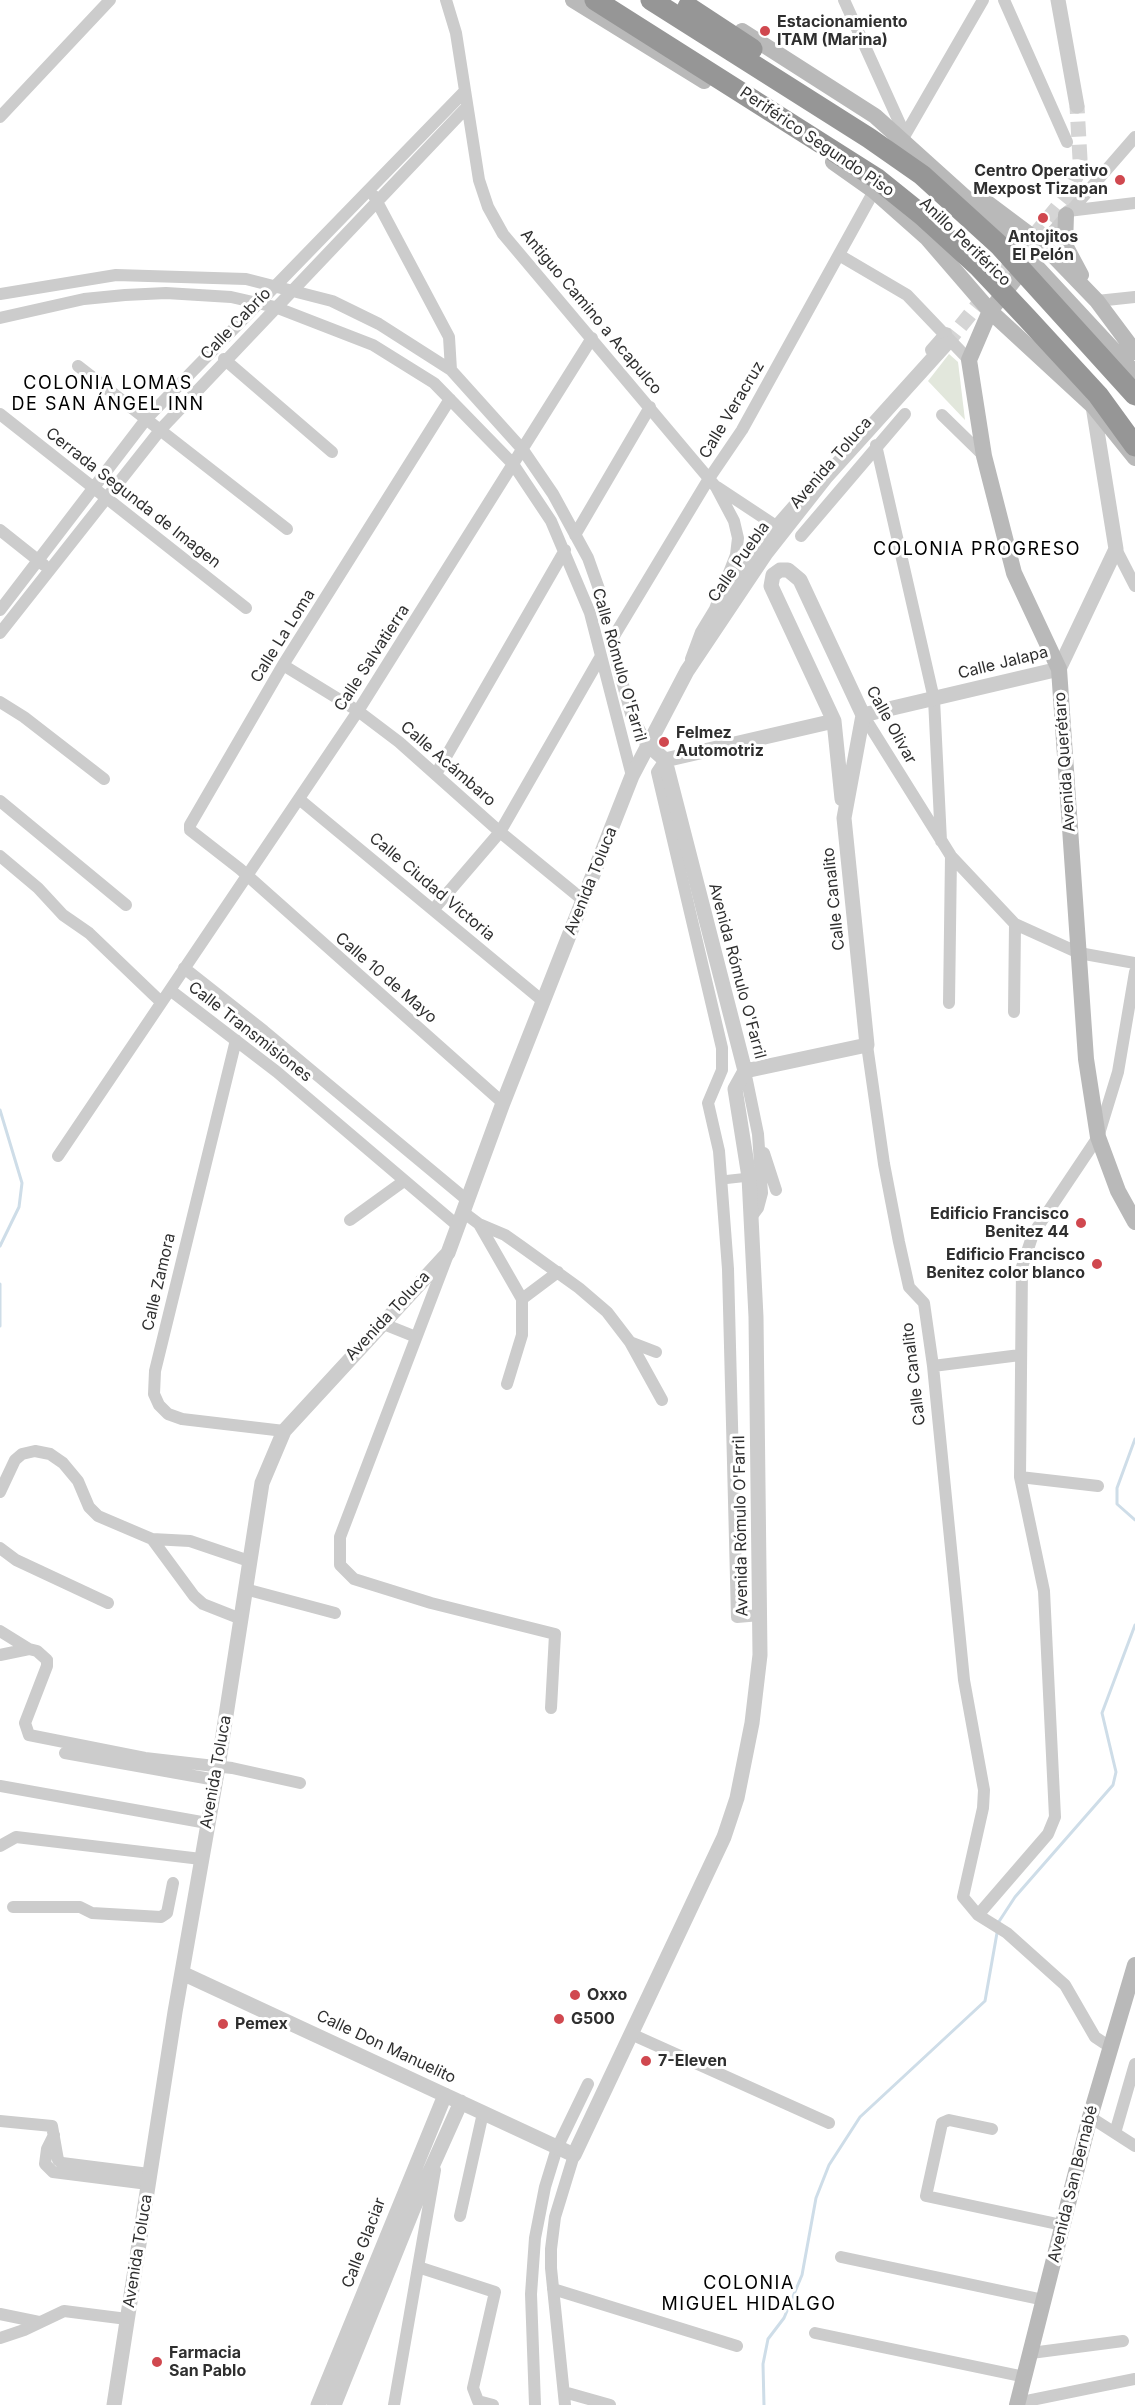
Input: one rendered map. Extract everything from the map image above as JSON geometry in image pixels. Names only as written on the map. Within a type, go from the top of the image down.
[{"type":"highway","name":"Anillo Periférico","points":[[651,0],[869,138],[913,169],[998,247],[1135,395]]},
{"type":"highway","points":[[677,0],[727,31],[931,177],[1007,245],[1101,346],[1135,388]]},
{"type":"highway","name":"Anillo Periférico","points":[[596,3],[890,175],[998,247]]},
{"type":"highway","name":"Periférico Segundo Piso","points":[[596,3],[813,136],[876,178],[922,215],[979,267],[1035,326],[1098,395],[1135,446]]},
{"type":"highway","name":"Anillo Periférico","points":[[1040,292],[1108,392],[1135,426]]},
{"type":"main road","points":[[573,0],[596,3],[874,191],[927,238],[990,311],[1093,406],[1135,458]]},
{"type":"main road","points":[[692,0],[906,135],[1019,229],[1042,244],[1097,301]]},
{"type":"main road","points":[[875,116],[998,247]]},
{"type":"main road","points":[[1067,213],[1065,245],[1097,301],[1135,352]]},
{"type":"main road","points":[[969,360],[990,311],[1042,244]]},
{"type":"main road","points":[[1011,331],[1011,311],[1025,284],[1038,273],[1054,269],[1087,302],[1111,320]]},
{"type":"main road","points":[[1040,292],[1135,373]]},
{"type":"main road","name":"Avenida Querétaro","points":[[969,360],[984,456],[1021,592],[1059,669],[1086,1059],[1098,1137],[1118,1191],[1135,1222]]},
{"type":"main road","name":"Avenida San Bernabé","points":[[1017,2404],[1090,2117],[1135,1965]]},
{"type":"street","points":[[0,117],[110,0]]},
{"type":"street","name":"Antiguo Camino a Acapulco","points":[[446,0],[456,33],[479,180],[488,207],[503,234],[712,483],[734,521],[738,538],[736,555],[715,609]]},
{"type":"street","points":[[844,0],[906,135]]},
{"type":"street","points":[[906,135],[983,0]]},
{"type":"street","points":[[1004,0],[1067,142]]},
{"type":"street","points":[[1058,0],[1077,106]]},
{"type":"street","name":"Calle Cabrío","points":[[0,633],[161,429],[224,359],[293,289],[464,92]]},
{"type":"street","name":"Calle Cabrío","points":[[0,610],[147,418],[260,302],[466,108]]},
{"type":"street","points":[[1042,244],[1135,137]]},
{"type":"street","name":"Calle Veracruz","points":[[611,641],[712,483],[874,191]]},
{"type":"street","points":[[374,195],[442,320],[449,337],[451,370]]},
{"type":"street","points":[[1067,213],[1135,203]]},
{"type":"street","points":[[839,255],[907,295],[969,360]]},
{"type":"street","name":"Calle Rómulo O'Farril","points":[[0,294],[116,275],[217,276],[246,279],[293,289],[332,301],[380,324],[451,370],[523,450],[553,494],[575,534],[588,558],[599,589]]},
{"type":"street","name":"Calle Rómulo O'Farril","points":[[0,318],[84,299],[125,295],[166,292],[231,297],[275,307],[373,345],[409,365],[434,383],[513,464],[551,521],[590,613],[632,776]]},
{"type":"street","points":[[1097,301],[1135,297]]},
{"type":"street","name":"Calle Salvatierra","points":[[170,990],[358,711],[592,338]]},
{"type":"street","name":"Avenida Toluca","points":[[114,2405],[148,2179],[217,1773],[262,1483],[284,1431],[381,1323],[448,1253],[503,1103],[632,776],[687,671],[701,632],[715,609],[776,526],[946,338]]},
{"type":"street","name":"Calle Puebla","points":[[687,671],[766,553],[825,478],[946,338]]},
{"type":"street","points":[[224,359],[332,452]]},
{"type":"street","points":[[78,366],[287,529]]},
{"type":"street","name":"Calle La Loma","points":[[248,877],[190,830],[190,825],[283,665],[450,399]]},
{"type":"street","points":[[1093,406],[1116,549],[1135,586]]},
{"type":"street","points":[[575,534],[650,407]]},
{"type":"street","name":"Cerrada Segunda de Imagen","points":[[0,414],[246,608]]},
{"type":"street","points":[[801,536],[876,445],[905,414]]},
{"type":"street","points":[[942,415],[984,456]]},
{"type":"street","points":[[876,445],[934,699],[941,841]]},
{"type":"street","name":"Antiguo Camino a Acapulco","points":[[712,483],[776,526]]},
{"type":"street","points":[[0,530],[49,569]]},
{"type":"street","name":"Calle Jalapa","points":[[862,715],[1059,669],[1116,549]]},
{"type":"street","points":[[436,774],[565,550]]},
{"type":"street","name":"Calle Olivar","points":[[834,722],[771,586],[773,575],[780,570],[788,570],[800,580],[862,715],[951,856],[1015,924],[1079,954],[1135,963]]},
{"type":"street","name":"Calle Rómulo O'Farril","points":[[611,641],[631,714],[647,744]]},
{"type":"street","points":[[433,910],[500,832],[601,656]]},
{"type":"street","name":"Calle Acámbaro","points":[[283,665],[358,711],[399,742],[500,832],[583,900]]},
{"type":"street","points":[[0,702],[24,717],[104,779]]},
{"type":"street","name":"Calle Canalito","points":[[844,818],[862,715]]},
{"type":"street","points":[[647,744],[665,760],[834,722]]},
{"type":"street","name":"Calle Canalito","points":[[834,722],[867,1045],[884,1164],[909,1287],[924,1304],[933,1366],[964,1680],[984,1790],[983,1808],[963,1897],[966,1903],[983,1919]]},
{"type":"street","name":"Avenida Rómulo O'Farril","points":[[553,2289],[551,2249],[555,2217],[574,2155],[724,1837],[746,1762],[757,1688],[760,1615],[756,1317],[749,1177],[735,1089],[746,1071],[665,760]]},
{"type":"street","name":"Avenida Rómulo O'Farril","points":[[665,760],[657,772],[722,1048],[722,1070],[708,1103],[714,1122],[722,1180],[734,1416],[737,1617],[760,1615]]},
{"type":"street","name":"Calle Ciudad Victoria","points":[[299,798],[544,1002]]},
{"type":"street","points":[[0,801],[126,905]]},
{"type":"street","points":[[0,856],[38,888],[63,915],[89,933],[161,1002]]},
{"type":"street","points":[[949,1003],[951,856]]},
{"type":"street","name":"Calle 10 de Mayo","points":[[248,877],[503,1103]]},
{"type":"street","points":[[1014,1012],[1015,924]]},
{"type":"street","name":"Calle Transmisiones","points":[[184,968],[264,1031],[463,1213]]},
{"type":"street","points":[[1110,2047],[1095,2037],[1065,1985],[1007,1933],[983,1919],[1048,1834],[1055,1816],[1044,1591],[1020,1477],[1022,1267],[1033,1234],[1098,1137],[1118,1072],[1135,972]]},
{"type":"street","name":"Calle Transmisiones","points":[[58,1156],[170,990],[236,1040],[404,1181],[463,1213]]},
{"type":"street","name":"Calle Zamora","points":[[236,1040],[162,1340],[155,1371],[154,1394],[159,1405],[168,1414],[182,1419],[284,1431]]},
{"type":"street","points":[[752,1216],[758,1208],[762,1193],[758,1134],[746,1071],[867,1045]]},
{"type":"street","points":[[758,1134],[776,1190]]},
{"type":"street","points":[[722,1180],[749,1177]]},
{"type":"street","points":[[350,1220],[404,1181]]},
{"type":"street","points":[[463,1213],[479,1224],[505,1235],[558,1272],[607,1312],[630,1342],[663,1400]]},
{"type":"street","points":[[479,1224],[522,1299],[522,1335],[507,1384]]},
{"type":"street","points":[[448,1253],[340,1537],[340,1565],[354,1579],[431,1603],[555,1634],[557,1637],[551,1708]]},
{"type":"street","points":[[522,1299],[558,1272]]},
{"type":"street","points":[[381,1323],[416,1337]]},
{"type":"street","points":[[630,1342],[656,1352]]},
{"type":"street","points":[[933,1366],[1020,1355]]},
{"type":"street","points":[[0,1492],[15,1460],[22,1454],[35,1451],[50,1454],[63,1463],[78,1481],[89,1507],[98,1516],[152,1539],[190,1541],[249,1561]]},
{"type":"street","points":[[1020,1477],[1098,1486]]},
{"type":"street","points":[[152,1539],[194,1596],[203,1604],[241,1618]]},
{"type":"street","points":[[0,1548],[16,1560],[108,1602]]},
{"type":"street","points":[[245,1589],[334,1613]]},
{"type":"street","points":[[0,1631],[44,1655],[47,1666],[25,1723],[29,1735],[217,1773]]},
{"type":"street","points":[[0,1654],[29,1648]]},
{"type":"street","points":[[65,1753],[300,1782]]},
{"type":"street","points":[[0,1786],[207,1822]]},
{"type":"street","points":[[0,1846],[16,1837],[201,1859]]},
{"type":"street","points":[[13,1907],[80,1907],[92,1914],[161,1917],[166,1913],[173,1883]]},
{"type":"street","name":"Calle Don Manuelito","points":[[182,1973],[574,2155]]},
{"type":"street","points":[[631,2034],[829,2123]]},
{"type":"street","points":[[1118,2136],[1135,2064]]},
{"type":"street","points":[[535,2405],[531,2294],[535,2238],[545,2187],[558,2148],[588,2084]]},
{"type":"street","name":"Calle Glaciar","points":[[318,2405],[445,2095]]},
{"type":"street","name":"Calle Glaciar","points":[[334,2405],[414,2207],[461,2102]]},
{"type":"street","points":[[460,2216],[483,2113]]},
{"type":"street","points":[[1090,2117],[1135,2146]]},
{"type":"street","points":[[992,2129],[949,2120],[942,2123],[926,2196],[1062,2224]]},
{"type":"street","points":[[0,2121],[52,2126],[54,2135],[45,2153],[45,2164],[49,2170],[148,2179]]},
{"type":"street","points":[[1118,2136],[1135,2156]]},
{"type":"street","points":[[394,2405],[436,2162]]},
{"type":"street","points":[[840,2257],[1044,2300]]},
{"type":"street","points":[[418,2267],[495,2292],[473,2388],[478,2401],[493,2405]]},
{"type":"street","points":[[610,2405],[565,2398],[553,2289],[737,2346]]},
{"type":"street","points":[[0,2338],[64,2311],[127,2319]]},
{"type":"street","points":[[0,2314],[39,2322]]},
{"type":"street","points":[[815,2333],[1024,2377]]},
{"type":"street","points":[[1031,2353],[1123,2341]]},
{"type":"street","points":[[1017,2404],[1135,2379]]},
{"type":"shaded area","points":[[949,354],[958,362],[965,420],[928,381]]},
{"type":"waterway","points":[[0,1110],[22,1183],[19,1207],[0,1246]]},
{"type":"waterway","points":[[0,1284],[0,1326]]},
{"type":"waterway","points":[[1135,1439],[1117,1488],[1117,1504],[1135,1520]]},
{"type":"waterway","points":[[998,1923],[1015,1897],[1113,1785],[1116,1772],[1102,1713],[1135,1625]]},
{"type":"waterway","points":[[764,2405],[763,2364],[768,2339],[784,2318],[802,2275],[816,2198],[829,2165],[860,2117],[985,2001],[997,1933]]},
{"type":"tunnel","points":[[946,344],[1068,194],[1076,177],[1080,159],[1077,106]]},
{"type":"place","name":"Estacionamiento ITAM (Marina)","points":[[765,31]]},
{"type":"place","name":"Centro Operativo Mexpost Tizapan","points":[[1120,180]]},
{"type":"place","name":"Antojitos El Pelón","points":[[1043,218]]},
{"type":"place","name":"Felmez Automotriz","points":[[664,742]]},
{"type":"place","name":"Edificio Francisco Benitez 44","points":[[1081,1223]]},
{"type":"place","name":"Edificio Francisco Benitez color blanco","points":[[1097,1264]]},
{"type":"place","name":"Oxxo","points":[[575,1995]]},
{"type":"place","name":"G500","points":[[559,2019]]},
{"type":"place","name":"Pemex","points":[[223,2024]]},
{"type":"place","name":"7-Eleven","points":[[646,2061]]},
{"type":"place","name":"Farmacia San Pablo","points":[[157,2362]]},
{"type":"district","name":"COLONIA LOMAS DE SAN ÁNGEL INN","points":[[108,394]]},
{"type":"district","name":"COLONIA PROGRESO","points":[[977,550]]},
{"type":"district","name":"COLONIA MIGUEL HIDALGO","points":[[749,2294]]}]
